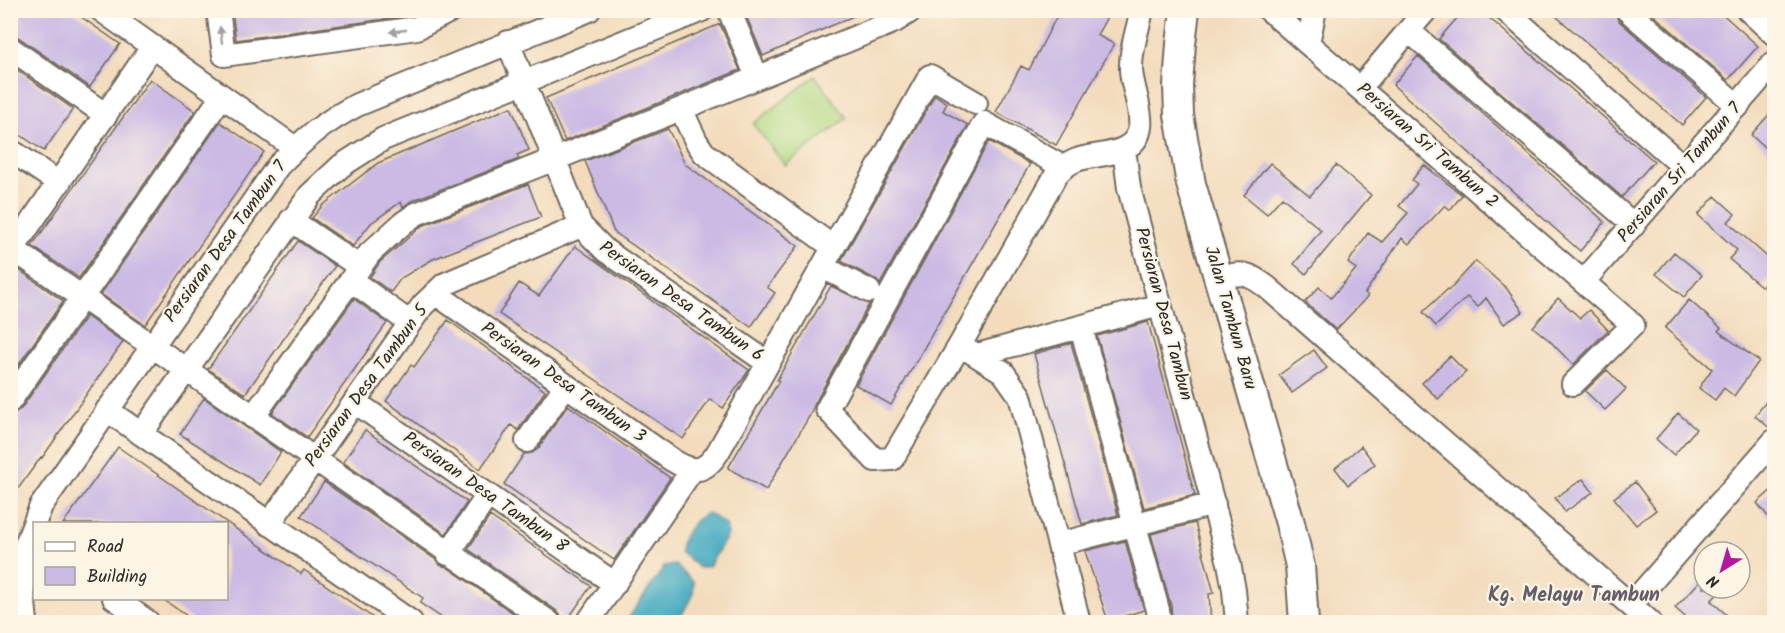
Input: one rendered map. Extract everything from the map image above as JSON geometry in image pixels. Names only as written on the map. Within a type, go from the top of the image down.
[{"type":"main road","points":[[1172,10],[1180,44]]},
{"type":"main road","name":"Jalan Tambun Baru","points":[[1185,10],[1180,44],[1178,85],[1184,148],[1191,184],[1290,523],[1300,566],[1304,622]]},
{"type":"street","points":[[101,10],[295,148]]},
{"type":"street","points":[[218,10],[224,55],[417,28],[444,12]]},
{"type":"street","name":"Persiaran Desa Tambun 7","points":[[35,522],[41,506],[265,182],[295,148],[331,119],[357,105],[589,10]]},
{"type":"street","points":[[141,434],[291,220],[310,195],[341,166],[383,139],[702,10]]},
{"type":"street","points":[[729,10],[757,77]]},
{"type":"street","points":[[253,417],[380,243],[416,214],[895,21],[912,10]]},
{"type":"street","points":[[1062,167],[984,123],[827,409],[875,460],[892,459],[969,350],[1062,167],[1082,158],[1124,149],[1138,135],[1141,110],[1131,72],[1131,58],[1142,10]]},
{"type":"street","name":"Persiaran Sri Tambun 2","points":[[1269,10],[1633,325],[1573,384]]},
{"type":"street","points":[[1308,43],[1315,10]]},
{"type":"street","points":[[1360,88],[1426,10]]},
{"type":"street","points":[[1504,10],[1685,168]]},
{"type":"street","points":[[1627,10],[1738,106]]},
{"type":"street","points":[[1748,10],[1774,34]]},
{"type":"street","points":[[1409,31],[1634,225]]},
{"type":"street","name":"Persiaran Desa Tambun 6","points":[[508,42],[581,226],[606,250],[768,363]]},
{"type":"street","points":[[152,47],[11,250],[549,622]]},
{"type":"street","points":[[10,48],[106,115]]},
{"type":"street","name":"Persiaran Sri Tambun 7","points":[[1584,282],[1774,63]]},
{"type":"street","points":[[588,622],[692,470],[699,470],[712,461],[930,76],[976,103]]},
{"type":"street","points":[[10,401],[222,96]]},
{"type":"street","points":[[681,109],[704,153],[869,291]]},
{"type":"street","name":"Persiaran Desa Tambun","points":[[1124,149],[1129,188],[1229,563],[1237,622]]},
{"type":"street","points":[[10,150],[59,183]]},
{"type":"street","points":[[291,220],[410,323]]},
{"type":"street","name":"Persiaran Desa Tambun 5","points":[[269,524],[410,323],[435,293],[457,278],[581,226]]},
{"type":"street","points":[[1218,277],[1241,273],[1252,276],[1268,288],[1650,622]]},
{"type":"street","name":"Persiaran Desa Tambun 3","points":[[435,293],[672,460],[692,470]]},
{"type":"street","points":[[969,350],[1081,327],[1161,305]]},
{"type":"street","points":[[1081,327],[1158,610],[1159,622]]},
{"type":"street","points":[[969,350],[1003,372],[1020,396],[1079,622]]},
{"type":"street","points":[[527,441],[566,385]]},
{"type":"street","name":"Persiaran Desa Tambun 8","points":[[355,402],[615,584]]},
{"type":"street","points":[[107,410],[411,622]]},
{"type":"street","points":[[1631,605],[1774,441]]},
{"type":"street","points":[[448,554],[488,495]]},
{"type":"street","points":[[1059,544],[1214,504]]},
{"type":"street","name":"Persiaran Desa Tambun 7","points":[[26,622],[22,592],[29,570],[25,547],[33,526]]},
{"type":"street","points":[[117,600],[148,622]]},
{"type":"green space","points":[[815,76],[847,118],[785,165],[753,124]]},
{"type":"water","points":[[708,513],[726,525],[728,535],[709,566],[699,568],[680,552],[682,540],[689,529]]},
{"type":"water","points":[[675,565],[694,582],[693,594],[678,622],[627,622],[665,566]]},
{"type":"building","points":[[10,10],[71,10],[120,44],[90,87],[18,37],[10,35]]},
{"type":"building","points":[[232,10],[422,10],[413,15],[236,40]]},
{"type":"building","points":[[750,10],[867,10],[763,56],[745,13]]},
{"type":"building","points":[[1060,10],[1111,10],[1097,35],[1114,44],[1056,145],[996,112],[1021,66],[1029,70]]},
{"type":"building","points":[[1464,10],[1480,10],[1654,161],[1622,197],[1439,39]]},
{"type":"building","points":[[1549,10],[1614,10],[1618,20],[1706,97],[1682,125]]},
{"type":"building","points":[[1648,10],[1718,10],[1758,46],[1728,80]]},
{"type":"building","points":[[720,24],[740,70],[565,141],[546,98]]},
{"type":"building","points":[[1418,56],[1605,222],[1580,251],[1393,85]]},
{"type":"building","points":[[10,65],[73,109],[44,151],[10,128]]},
{"type":"building","points":[[150,79],[195,111],[79,278],[32,246]]},
{"type":"building","points":[[935,95],[947,103],[943,111],[968,125],[880,284],[841,261]]},
{"type":"building","points":[[511,107],[529,150],[517,155],[519,159],[411,201],[403,207],[401,202],[371,223],[353,246],[312,218],[322,206],[378,163]]},
{"type":"building","points":[[1774,109],[1774,156],[1751,135]]},
{"type":"building","points":[[220,122],[264,152],[145,325],[101,294]]},
{"type":"building","points":[[668,129],[685,164],[798,246],[767,287],[775,293],[751,327],[614,232],[585,161]]},
{"type":"building","points":[[989,141],[1030,164],[891,405],[856,385]]},
{"type":"building","points":[[1270,163],[1310,196],[1336,165],[1371,195],[1306,274],[1294,264],[1321,230],[1282,197],[1267,214],[1244,195]]},
{"type":"building","points":[[1424,165],[1462,195],[1450,210],[1445,205],[1409,244],[1402,238],[1365,293],[1368,296],[1336,330],[1305,302],[1319,287],[1331,298],[1356,269],[1348,263],[1368,233],[1382,242],[1408,213],[1399,206],[1417,184],[1412,180]]},
{"type":"building","points":[[528,184],[541,217],[433,259],[401,278],[391,292],[370,277],[380,262],[422,226]]},
{"type":"building","points":[[1715,196],[1735,214],[1728,222],[1774,263],[1774,273],[1762,287],[1729,259],[1737,250],[1698,215]]},
{"type":"building","points":[[298,241],[335,266],[245,394],[208,369]]},
{"type":"building","points":[[575,246],[749,370],[723,408],[710,399],[683,439],[499,314],[519,283],[539,296]]},
{"type":"building","points":[[1674,252],[1702,275],[1684,297],[1656,274]]},
{"type":"building","points":[[1476,261],[1507,289],[1523,312],[1504,324],[1486,298],[1478,307],[1467,297],[1436,326],[1423,312],[1449,290]]},
{"type":"building","points":[[19,270],[63,301],[10,377],[10,282]]},
{"type":"building","points":[[831,286],[869,304],[810,415],[766,490],[728,468]]},
{"type":"building","points":[[1558,298],[1580,318],[1589,310],[1608,330],[1573,365],[1533,327]]},
{"type":"building","points":[[354,299],[387,323],[307,437],[272,413]]},
{"type":"building","points":[[1689,300],[1721,328],[1718,331],[1759,361],[1734,396],[1724,388],[1715,400],[1699,388],[1712,369],[1665,328]]},
{"type":"building","points":[[86,316],[123,342],[10,500],[10,414],[21,409]]},
{"type":"building","points":[[448,320],[545,391],[518,430],[511,425],[480,469],[386,401],[411,365],[414,367]]},
{"type":"building","points":[[1148,322],[1195,495],[1144,508],[1097,336]]},
{"type":"building","points":[[1071,343],[1118,515],[1082,524],[1034,354]]},
{"type":"building","points":[[1314,350],[1327,368],[1292,393],[1279,375]]},
{"type":"building","points":[[1450,356],[1466,372],[1438,399],[1422,383]]},
{"type":"building","points":[[1607,370],[1626,389],[1605,410],[1585,391]]},
{"type":"building","points":[[1774,391],[1774,428],[1770,428],[1755,416]]},
{"type":"building","points":[[204,398],[281,452],[260,485],[180,434]]},
{"type":"building","points":[[568,405],[670,478],[614,560],[504,484],[524,454],[538,449]]},
{"type":"building","points":[[1678,413],[1696,429],[1674,455],[1656,439]]},
{"type":"building","points":[[365,430],[467,502],[446,534],[343,462]]},
{"type":"building","points":[[1361,446],[1375,464],[1348,485],[1335,468]]},
{"type":"building","points":[[118,447],[226,522],[64,522]]},
{"type":"building","points":[[1583,479],[1593,492],[1565,512],[1555,498]]},
{"type":"building","points":[[324,482],[440,565],[447,567],[526,622],[448,622],[420,603],[423,598],[301,516]]},
{"type":"building","points":[[1635,482],[1656,510],[1636,525],[1614,498]]},
{"type":"building","points":[[1774,488],[1774,524],[1757,503]]},
{"type":"building","points":[[490,516],[591,586],[566,622],[562,622],[557,611],[468,549]]},
{"type":"building","points":[[228,523],[301,574],[304,570],[379,622],[196,622],[164,600],[228,600]]},
{"type":"building","points":[[1195,523],[1214,593],[1209,594],[1211,622],[1172,622],[1171,606],[1151,534]]},
{"type":"building","points":[[1125,541],[1144,610],[1108,621],[1085,551]]},
{"type":"building","points":[[1692,590],[1692,600],[1712,600],[1727,615],[1720,622],[1691,622],[1675,608]]},
{"type":"district","name":"Kg. Melayu Tambun","points":[[1574,596]]}]
